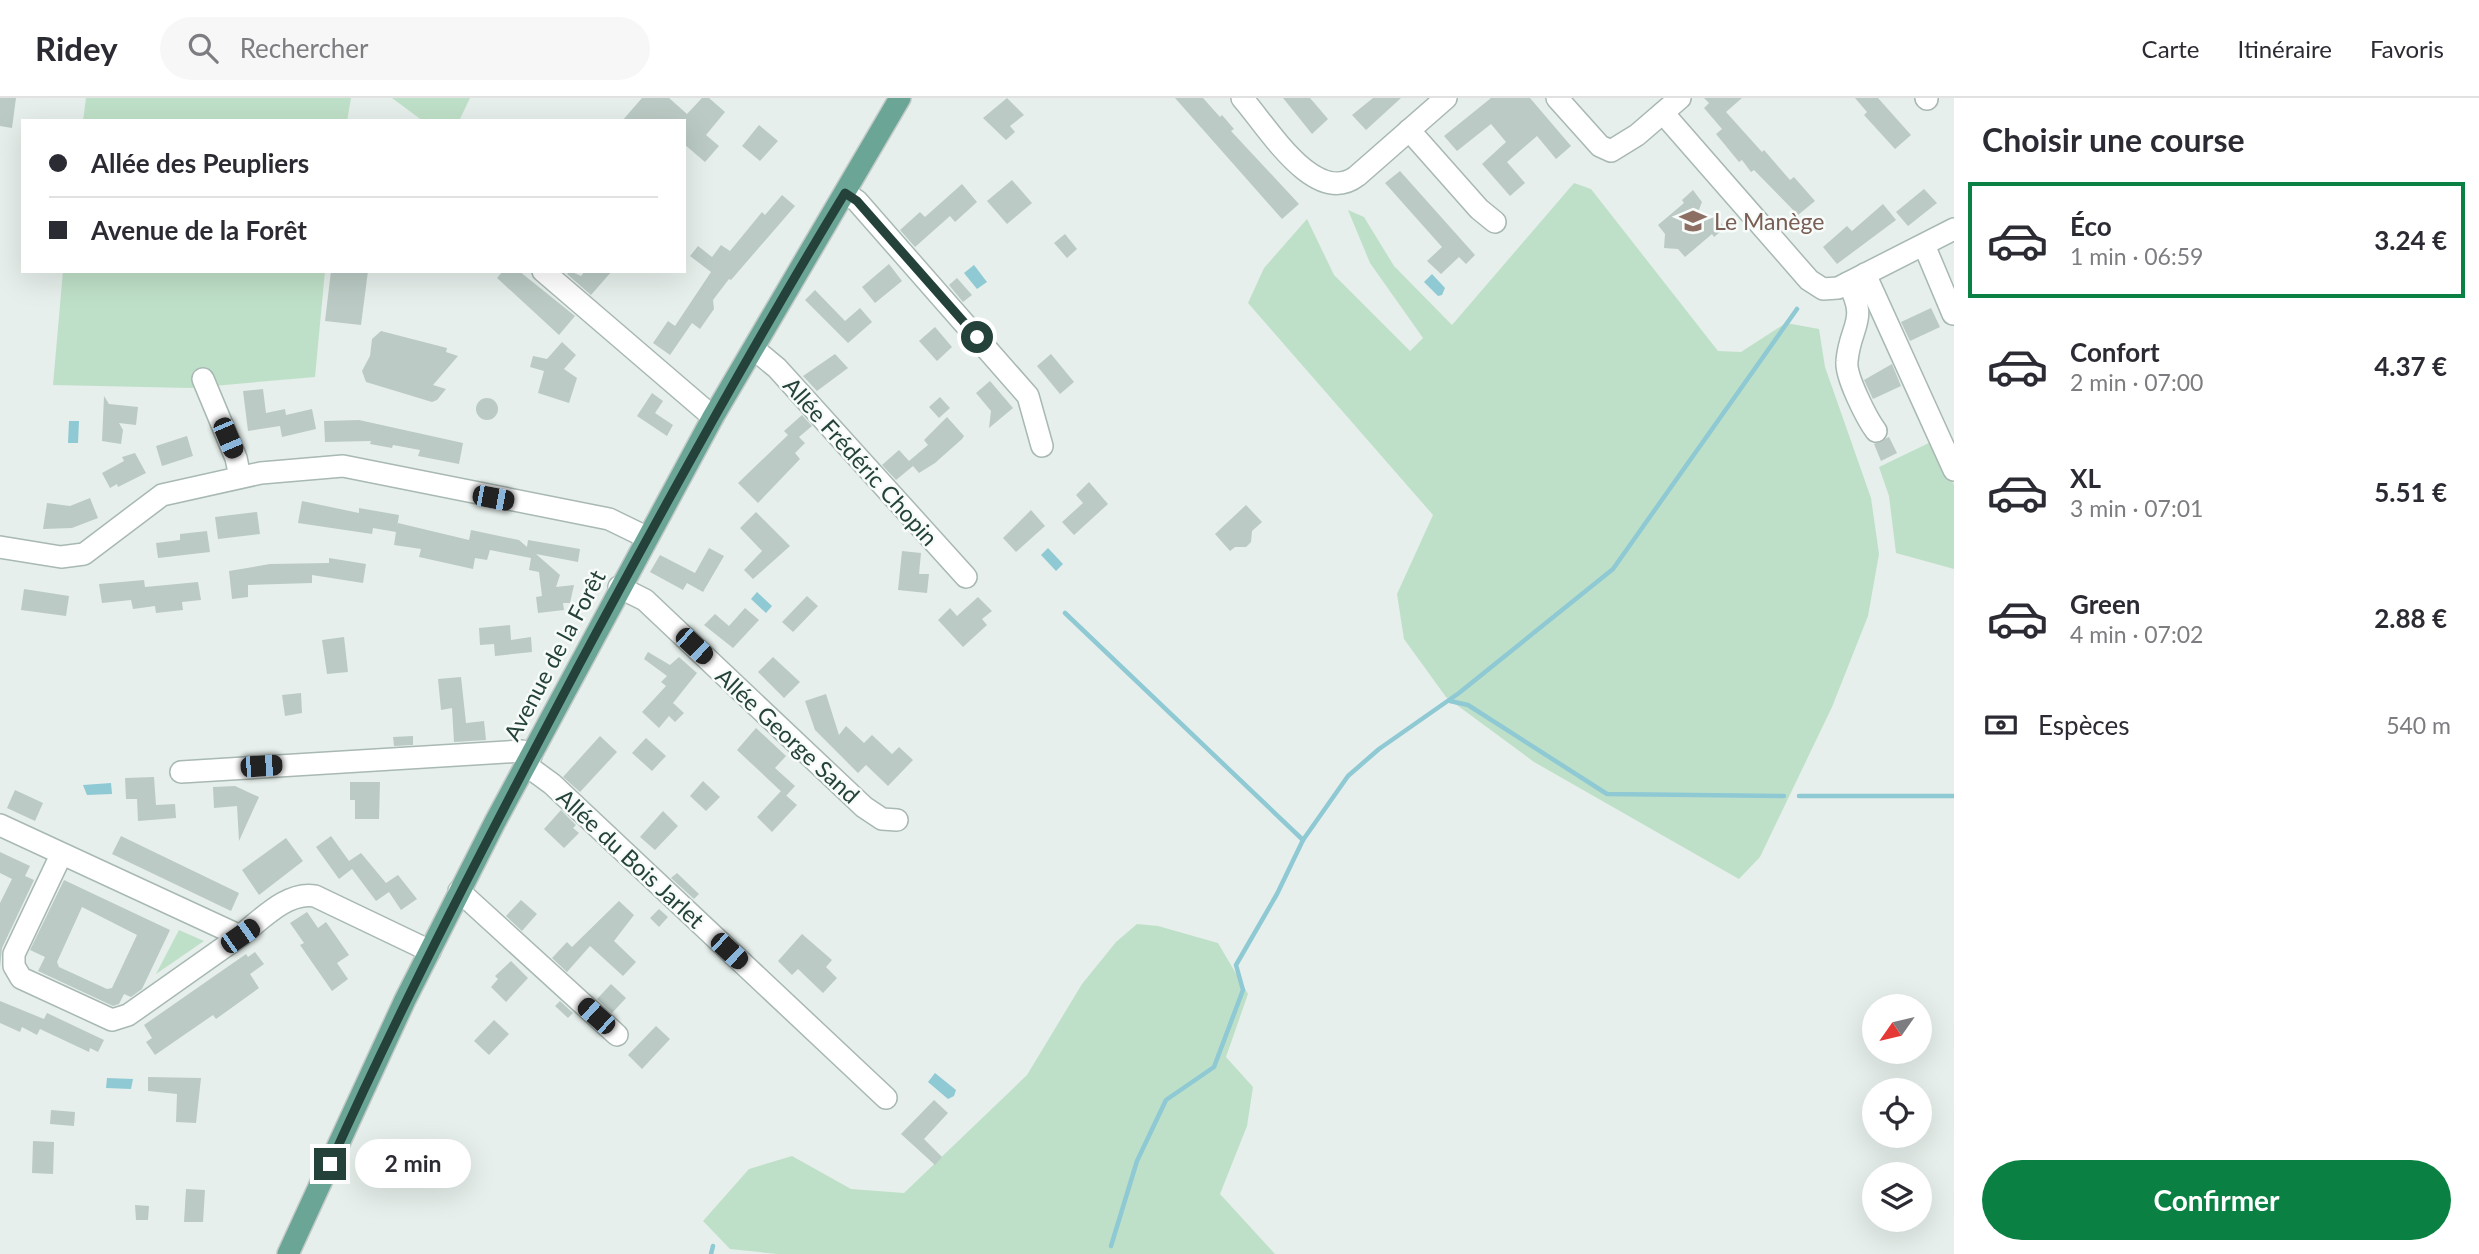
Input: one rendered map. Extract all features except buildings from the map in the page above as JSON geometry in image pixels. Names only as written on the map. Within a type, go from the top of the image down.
[{"type":"main road","name":"Avenue de la Forêt","points":[[288,1254],[459,891],[619,587],[713,417],[900,98]]},
{"type":"street","points":[[1242,98],[1306,172],[1331,185],[1346,184],[1446,98]]},
{"type":"street","points":[[1557,98],[1600,146],[1611,151],[1629,141],[1680,98]]},
{"type":"street","points":[[1663,113],[1809,280],[1823,289],[1850,282],[1954,229]]},
{"type":"street","points":[[1409,130],[1479,209],[1496,222]]},
{"type":"street","points":[[845,193],[857,201],[1028,396],[1042,446]]},
{"type":"street","points":[[1924,245],[1953,314]]},
{"type":"street","points":[[545,273],[713,417]]},
{"type":"street","points":[[1850,282],[1860,310],[1846,363],[1869,421],[1876,431]]},
{"type":"street","points":[[1850,282],[1954,470]]},
{"type":"street","name":"Allée Frédéric Chopin","points":[[754,349],[777,368],[966,577]]},
{"type":"street","points":[[203,379],[236,458],[240,477]]},
{"type":"street","points":[[0,547],[61,557],[84,554],[162,495],[240,477],[343,466],[609,519],[646,537]]},
{"type":"street","name":"Allée George Sand","points":[[619,587],[645,600],[864,807],[882,819],[897,820]]},
{"type":"street","points":[[181,772],[484,752],[522,751],[528,761]]},
{"type":"street","name":"Allée du Bois Jarlet","points":[[528,761],[886,1098]]},
{"type":"street","points":[[0,825],[240,936]]},
{"type":"street","points":[[61,855],[14,954],[14,966],[21,978],[112,1020],[128,1015],[290,899],[305,894],[315,896],[430,951]]},
{"type":"street","points":[[459,891],[617,1035]]},
{"type":"green space","points":[[86,98],[351,98],[347,119],[83,119]]},
{"type":"green space","points":[[392,98],[470,98],[460,119],[420,119]]},
{"type":"green space","points":[[1574,183],[1591,189],[1718,351],[1741,352],[1786,323],[1819,329],[1825,367],[1871,498],[1879,554],[1868,616],[1832,707],[1760,857],[1739,879],[1534,762],[1446,697],[1404,639],[1397,594],[1433,515],[1248,303],[1264,268],[1307,219],[1334,275],[1410,351],[1423,338],[1370,263],[1348,210],[1364,217],[1394,266],[1452,325]]},
{"type":"green space","points":[[63,273],[325,273],[315,377],[190,388],[53,385]]},
{"type":"green space","points":[[1933,441],[1954,485],[1954,569],[1896,553],[1889,496],[1879,467]]},
{"type":"green space","points":[[1137,924],[1158,926],[1218,943],[1248,994],[1226,1057],[1253,1087],[1247,1126],[1220,1194],[1275,1254],[777,1254],[730,1249],[703,1221],[749,1169],[792,1156],[851,1189],[904,1193],[1027,1075],[1082,984],[1116,942]]},
{"type":"green space","points":[[179,930],[204,941],[156,974]]},
{"type":"water","points":[[974,265],[987,282],[977,289],[964,273]]},
{"type":"water","points":[[1432,274],[1445,288],[1442,295],[1438,296],[1424,282]]},
{"type":"water","points":[[69,421],[79,421],[78,443],[68,443]]},
{"type":"water","points":[[1048,548],[1063,564],[1056,571],[1041,555]]},
{"type":"water","points":[[757,592],[772,606],[766,613],[751,599]]},
{"type":"water","points":[[111,783],[112,794],[87,795],[83,785]]},
{"type":"water","points":[[935,1073],[956,1090],[954,1096],[948,1099],[928,1082]]},
{"type":"water","points":[[107,1078],[133,1079],[131,1089],[106,1088]]},
{"type":"waterway","points":[[1065,613],[1303,840],[1348,776],[1379,749],[1459,693],[1613,569],[1797,309]]},
{"type":"waterway","points":[[1450,701],[1468,705],[1607,794],[1784,796]]},
{"type":"waterway","points":[[1799,796],[1954,796]]},
{"type":"waterway","points":[[1111,1246],[1137,1161],[1166,1100],[1214,1067],[1243,990],[1236,965],[1277,894],[1303,840]]},
{"type":"waterway","points":[[711,1254],[713,1246]]},
{"type":"place","name":"Le Manège","points":[[1693,221]]},
{"type":"route","points":[[330,1164],[405,1000],[459,891],[619,587],[699,441],[845,193],[857,201],[977,337]]}]
